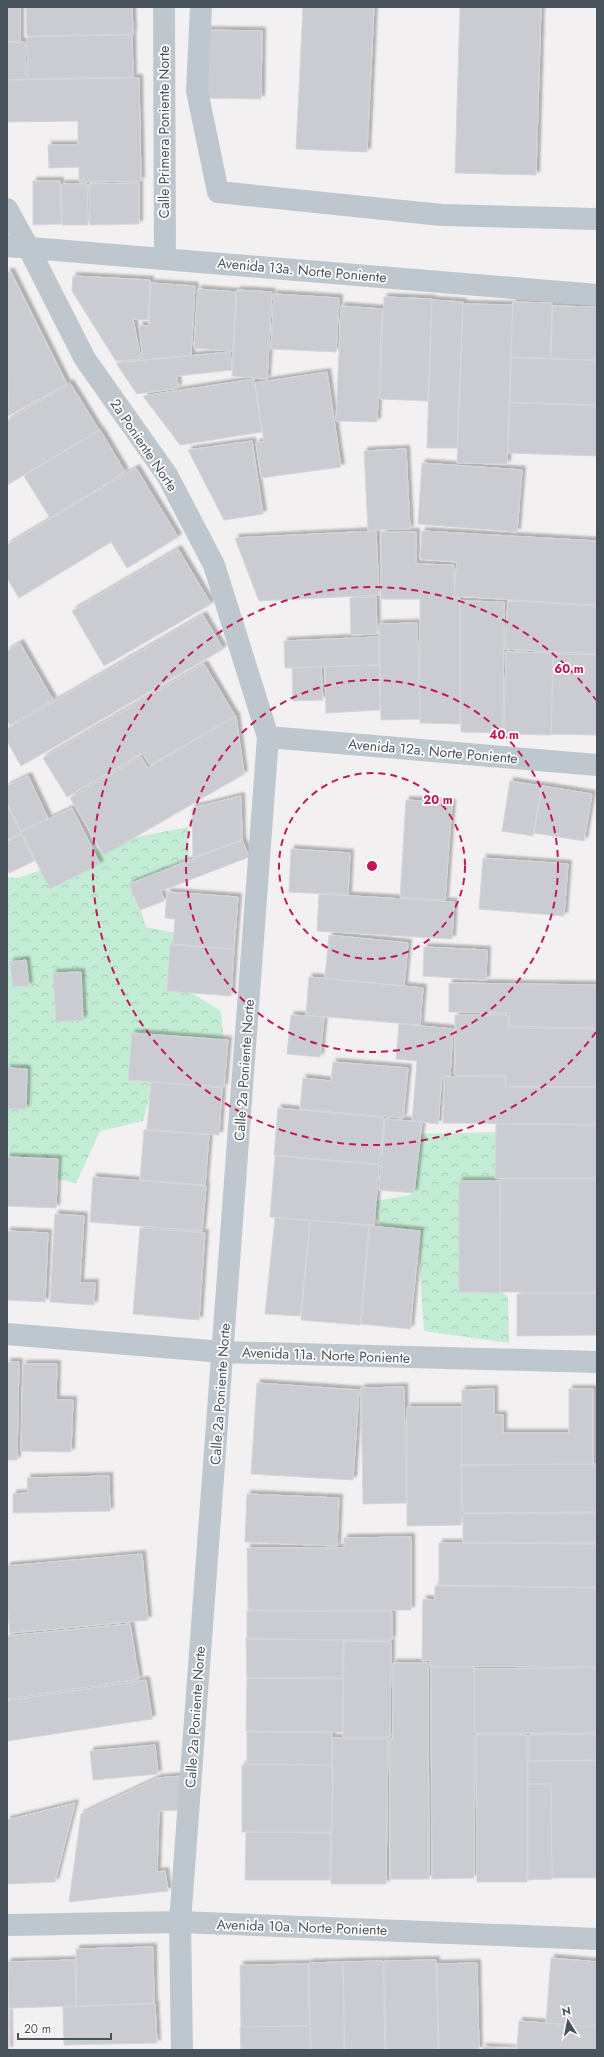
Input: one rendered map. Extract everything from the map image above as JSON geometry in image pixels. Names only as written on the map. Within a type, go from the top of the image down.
[{"type":"street","name":"Calle Primera Poniente Norte","points":[[164,7],[165,258]]},
{"type":"street","points":[[201,7],[197,91],[218,192],[442,216],[597,219]]},
{"type":"street","name":"2a Poniente Norte","points":[[7,210],[18,246],[85,360],[167,474],[214,565],[268,738]]},
{"type":"street","name":"Avenida 13a. Norte Poniente","points":[[18,246],[597,295]]},
{"type":"street","name":"Avenida 12a. Norte Poniente","points":[[268,738],[597,765]]},
{"type":"street","name":"Calle 2a Poniente Norte","points":[[182,2050],[180,1922],[268,738]]},
{"type":"street","name":"Avenida 11a. Norte Poniente","points":[[7,1334],[223,1352],[597,1362]]},
{"type":"street","name":"Avenida 10a. Norte Poniente","points":[[7,1925],[180,1922],[597,1939]]},
{"type":"green space","points":[[188,827],[189,858],[133,885],[146,927],[175,933],[167,978],[221,1011],[224,1043],[160,1044],[222,1098],[202,1132],[153,1084],[143,1121],[100,1131],[76,1183],[10,1170],[7,1133],[7,877],[18,878],[127,839]]},
{"type":"green space","points":[[500,1132],[493,1210],[463,1258],[508,1297],[509,1343],[424,1331],[418,1240],[389,1235],[365,1203],[410,1195],[416,1179],[417,1134]]},
{"type":"building","points":[[7,7],[20,7],[20,42],[7,42]]},
{"type":"building","points":[[26,7],[132,7],[133,34],[27,36]]},
{"type":"building","points":[[303,7],[374,7],[367,152],[296,149]]},
{"type":"building","points":[[460,7],[541,7],[536,175],[455,173]]},
{"type":"building","points":[[203,30],[262,31],[261,99],[202,98]]},
{"type":"building","points":[[132,35],[133,77],[28,79],[27,37]]},
{"type":"building","points":[[7,42],[25,42],[26,79],[7,80]]},
{"type":"building","points":[[139,78],[141,181],[79,182],[79,167],[49,168],[48,145],[78,145],[78,121],[7,122],[7,80]]},
{"type":"building","points":[[33,181],[60,181],[61,224],[33,225]]},
{"type":"building","points":[[139,183],[139,224],[90,225],[89,184]]},
{"type":"building","points":[[62,184],[87,184],[88,225],[62,225]]},
{"type":"building","points":[[7,272],[11,272],[67,384],[8,416]]},
{"type":"building","points":[[73,276],[150,280],[148,320],[133,319],[141,359],[116,361],[72,291]]},
{"type":"building","points":[[151,283],[195,286],[191,355],[143,360],[139,325],[149,326]]},
{"type":"building","points":[[198,289],[236,292],[233,351],[194,348]]},
{"type":"building","points":[[237,290],[272,292],[267,379],[232,376]]},
{"type":"building","points":[[274,294],[339,298],[336,352],[271,349]]},
{"type":"building","points":[[384,297],[432,299],[428,401],[380,399]]},
{"type":"building","points":[[432,300],[463,302],[457,448],[427,448]]},
{"type":"building","points":[[513,302],[552,303],[550,358],[511,357]]},
{"type":"building","points":[[463,304],[513,305],[507,464],[457,463]]},
{"type":"building","points":[[341,306],[382,309],[377,422],[336,421]]},
{"type":"building","points":[[553,306],[597,307],[597,360],[551,359]]},
{"type":"building","points":[[230,352],[232,370],[177,376],[178,388],[137,394],[116,363]]},
{"type":"building","points":[[511,358],[597,360],[597,405],[510,402]]},
{"type":"building","points":[[327,372],[341,467],[261,478],[256,443],[264,442],[255,383]]},
{"type":"building","points":[[254,379],[262,432],[180,445],[143,396]]},
{"type":"building","points":[[70,383],[99,430],[7,485],[7,421]]},
{"type":"building","points":[[510,403],[597,406],[597,456],[508,453]]},
{"type":"building","points":[[100,430],[125,472],[50,518],[24,476]]},
{"type":"building","points":[[252,441],[263,514],[224,520],[188,450]]},
{"type":"building","points":[[406,449],[410,529],[368,530],[364,451]]},
{"type":"building","points":[[422,463],[522,470],[517,532],[418,524]]},
{"type":"building","points":[[136,468],[178,537],[127,568],[111,542],[19,598],[7,578],[7,545]]},
{"type":"building","points":[[376,531],[379,595],[259,601],[235,538]]},
{"type":"building","points":[[422,531],[597,541],[597,605],[454,596],[457,562],[420,559]]},
{"type":"building","points":[[381,532],[416,532],[416,564],[454,565],[454,598],[460,598],[460,724],[420,723],[420,599],[381,599]]},
{"type":"building","points":[[178,549],[211,604],[104,666],[72,611]]},
{"type":"building","points":[[376,597],[377,634],[351,635],[350,598]]},
{"type":"building","points":[[461,601],[504,602],[503,733],[461,732]]},
{"type":"building","points":[[508,601],[597,606],[597,654],[505,649]]},
{"type":"building","points":[[203,615],[223,649],[21,766],[7,741],[7,729]]},
{"type":"building","points":[[417,623],[420,719],[381,720],[379,624]]},
{"type":"building","points":[[378,637],[379,665],[285,668],[284,641]]},
{"type":"building","points":[[20,643],[53,700],[10,725],[7,720],[7,651]]},
{"type":"building","points":[[506,652],[553,653],[551,735],[504,734]]},
{"type":"building","points":[[554,654],[597,655],[597,735],[551,734]]},
{"type":"building","points":[[204,664],[235,716],[150,765],[142,753],[67,797],[43,758]]},
{"type":"building","points":[[379,665],[380,710],[326,713],[325,667]]},
{"type":"building","points":[[321,667],[323,700],[293,701],[292,668]]},
{"type":"building","points":[[236,716],[244,774],[104,855],[70,798],[141,757],[148,768]]},
{"type":"building","points":[[28,776],[48,818],[21,831],[7,803],[7,786]]},
{"type":"building","points":[[510,781],[541,786],[533,836],[502,831]]},
{"type":"building","points":[[542,786],[592,794],[584,841],[534,833]]},
{"type":"building","points":[[241,796],[242,840],[193,857],[192,808]]},
{"type":"building","points":[[406,800],[452,803],[445,900],[400,897]]},
{"type":"building","points":[[7,806],[21,833],[7,840]]},
{"type":"building","points":[[72,808],[100,864],[50,889],[21,832]]},
{"type":"building","points":[[21,835],[34,861],[9,873],[7,868],[7,842]]},
{"type":"building","points":[[242,840],[249,857],[161,891],[164,901],[140,910],[129,884]]},
{"type":"building","points":[[291,849],[350,853],[348,895],[289,892]]},
{"type":"building","points":[[483,858],[568,864],[564,916],[479,909]]},
{"type":"building","points":[[167,892],[238,897],[234,949],[173,944],[175,919],[165,918]]},
{"type":"building","points":[[319,894],[454,902],[452,939],[317,931]]},
{"type":"building","points":[[329,935],[408,943],[404,986],[325,978]]},
{"type":"building","points":[[170,945],[234,949],[231,996],[167,991]]},
{"type":"building","points":[[424,947],[487,950],[486,980],[423,976]]},
{"type":"building","points":[[26,960],[29,986],[13,987],[10,962]]},
{"type":"building","points":[[81,972],[83,1020],[56,1022],[53,973]]},
{"type":"building","points":[[309,977],[423,988],[420,1025],[306,1015]]},
{"type":"building","points":[[449,983],[597,985],[597,1028],[509,1026],[510,1013],[449,1012]]},
{"type":"building","points":[[291,1015],[324,1017],[320,1057],[287,1054]]},
{"type":"building","points":[[455,1015],[508,1015],[508,1028],[597,1029],[597,1087],[506,1086],[506,1076],[455,1075]]},
{"type":"building","points":[[399,1024],[453,1029],[450,1076],[442,1075],[438,1124],[412,1121],[417,1061],[396,1059]]},
{"type":"building","points":[[132,1033],[228,1040],[224,1087],[128,1080]]},
{"type":"building","points":[[333,1062],[408,1068],[403,1118],[300,1109],[303,1078],[331,1081]]},
{"type":"building","points":[[7,1068],[27,1069],[26,1109],[7,1109]]},
{"type":"building","points":[[444,1077],[505,1077],[505,1087],[597,1087],[597,1124],[443,1123]]},
{"type":"building","points":[[151,1082],[222,1088],[219,1135],[147,1129]]},
{"type":"building","points":[[278,1108],[384,1118],[379,1164],[274,1155]]},
{"type":"building","points":[[385,1119],[422,1122],[414,1193],[379,1190]]},
{"type":"building","points":[[496,1124],[597,1125],[597,1178],[495,1178]]},
{"type":"building","points":[[144,1130],[209,1135],[205,1185],[140,1180]]},
{"type":"building","points":[[275,1156],[379,1165],[374,1225],[270,1217]]},
{"type":"building","points":[[7,1157],[58,1159],[56,1208],[7,1206]]},
{"type":"building","points":[[93,1177],[206,1186],[202,1231],[90,1222]]},
{"type":"building","points":[[501,1179],[597,1179],[597,1292],[500,1292]]},
{"type":"building","points":[[459,1181],[500,1181],[500,1293],[459,1292]]},
{"type":"building","points":[[55,1214],[84,1216],[80,1283],[95,1283],[94,1305],[50,1302]]},
{"type":"building","points":[[275,1218],[310,1221],[300,1316],[265,1314]]},
{"type":"building","points":[[310,1220],[369,1226],[360,1325],[301,1320]]},
{"type":"building","points":[[370,1226],[420,1231],[410,1329],[361,1324]]},
{"type":"building","points":[[140,1228],[205,1233],[199,1320],[133,1314]]},
{"type":"building","points":[[7,1231],[48,1233],[45,1302],[7,1300]]},
{"type":"building","points":[[597,1293],[597,1335],[517,1336],[517,1294]]},
{"type":"building","points":[[7,1362],[19,1362],[17,1460],[7,1460]]},
{"type":"building","points":[[23,1364],[57,1364],[56,1400],[73,1400],[71,1452],[21,1451]]},
{"type":"building","points":[[257,1383],[359,1390],[353,1480],[251,1474]]},
{"type":"building","points":[[404,1387],[406,1503],[363,1504],[361,1388]]},
{"type":"building","points":[[494,1389],[494,1415],[503,1415],[503,1433],[569,1433],[569,1389],[593,1389],[593,1464],[462,1465],[462,1390]]},
{"type":"building","points":[[407,1407],[461,1407],[461,1525],[407,1526]]},
{"type":"building","points":[[597,1464],[597,1512],[463,1513],[462,1465]]},
{"type":"building","points":[[109,1476],[110,1511],[13,1513],[13,1494],[28,1493],[27,1478]]},
{"type":"building","points":[[247,1494],[339,1498],[337,1546],[245,1542]]},
{"type":"building","points":[[597,1513],[597,1542],[463,1543],[463,1514]]},
{"type":"building","points":[[411,1537],[411,1610],[248,1610],[247,1548],[344,1548],[344,1538]]},
{"type":"building","points":[[439,1543],[597,1544],[597,1587],[439,1585]]},
{"type":"building","points":[[142,1554],[148,1620],[10,1633],[7,1606],[7,1566]]},
{"type":"building","points":[[435,1586],[597,1588],[597,1667],[430,1666],[430,1660],[422,1661],[423,1599],[435,1600]]},
{"type":"building","points":[[247,1611],[392,1612],[392,1640],[247,1639]]},
{"type":"building","points":[[130,1624],[139,1679],[7,1699],[7,1636]]},
{"type":"building","points":[[246,1639],[343,1640],[343,1678],[247,1678]]},
{"type":"building","points":[[344,1641],[391,1642],[390,1737],[343,1737]]},
{"type":"building","points":[[393,1663],[428,1663],[429,1879],[390,1879],[390,1739],[393,1739]]},
{"type":"building","points":[[431,1667],[474,1667],[474,1878],[432,1879]]},
{"type":"building","points":[[597,1668],[597,1733],[475,1733],[475,1669]]},
{"type":"building","points":[[247,1678],[343,1679],[343,1732],[246,1731]]},
{"type":"building","points":[[146,1680],[152,1719],[7,1741],[7,1701]]},
{"type":"building","points":[[247,1732],[332,1733],[332,1765],[247,1764]]},
{"type":"building","points":[[597,1734],[597,1760],[529,1761],[529,1735]]},
{"type":"building","points":[[476,1735],[527,1735],[527,1882],[477,1882]]},
{"type":"building","points":[[333,1738],[388,1738],[386,1884],[331,1884]]},
{"type":"building","points":[[155,1745],[158,1774],[93,1780],[90,1751]]},
{"type":"building","points":[[528,1761],[597,1761],[597,1878],[552,1878],[551,1784],[528,1784]]},
{"type":"building","points":[[242,1765],[333,1765],[332,1832],[242,1832]]},
{"type":"building","points":[[182,1776],[181,1810],[159,1811],[157,1872],[165,1871],[168,1891],[69,1902],[81,1814],[158,1778]]},
{"type":"building","points":[[528,1784],[551,1784],[552,1879],[528,1880]]},
{"type":"building","points":[[75,1803],[55,1882],[7,1884],[7,1820]]},
{"type":"building","points":[[246,1832],[330,1833],[330,1880],[245,1880]]},
{"type":"building","points":[[153,1947],[154,2003],[77,2006],[76,1949]]},
{"type":"building","points":[[551,1958],[597,1962],[597,2027],[546,2023]]},
{"type":"building","points":[[75,1960],[76,2006],[9,2008],[8,1962]]},
{"type":"building","points":[[436,1960],[438,2050],[386,2050],[384,1961]]},
{"type":"building","points":[[383,1961],[385,2050],[345,2050],[343,1962]]},
{"type":"building","points":[[343,1962],[344,2050],[311,2050],[309,1963]]},
{"type":"building","points":[[7,1963],[9,2050],[7,2050]]},
{"type":"building","points":[[477,1963],[479,2050],[439,2050],[437,1964]]},
{"type":"building","points":[[308,1964],[309,2026],[241,2027],[240,1965]]},
{"type":"building","points":[[155,2004],[157,2043],[64,2045],[63,2007]]},
{"type":"building","points":[[519,2021],[597,2027],[597,2050],[483,2050],[483,2047],[517,2049]]},
{"type":"building","points":[[310,2026],[311,2050],[241,2050],[240,2027]]}]
